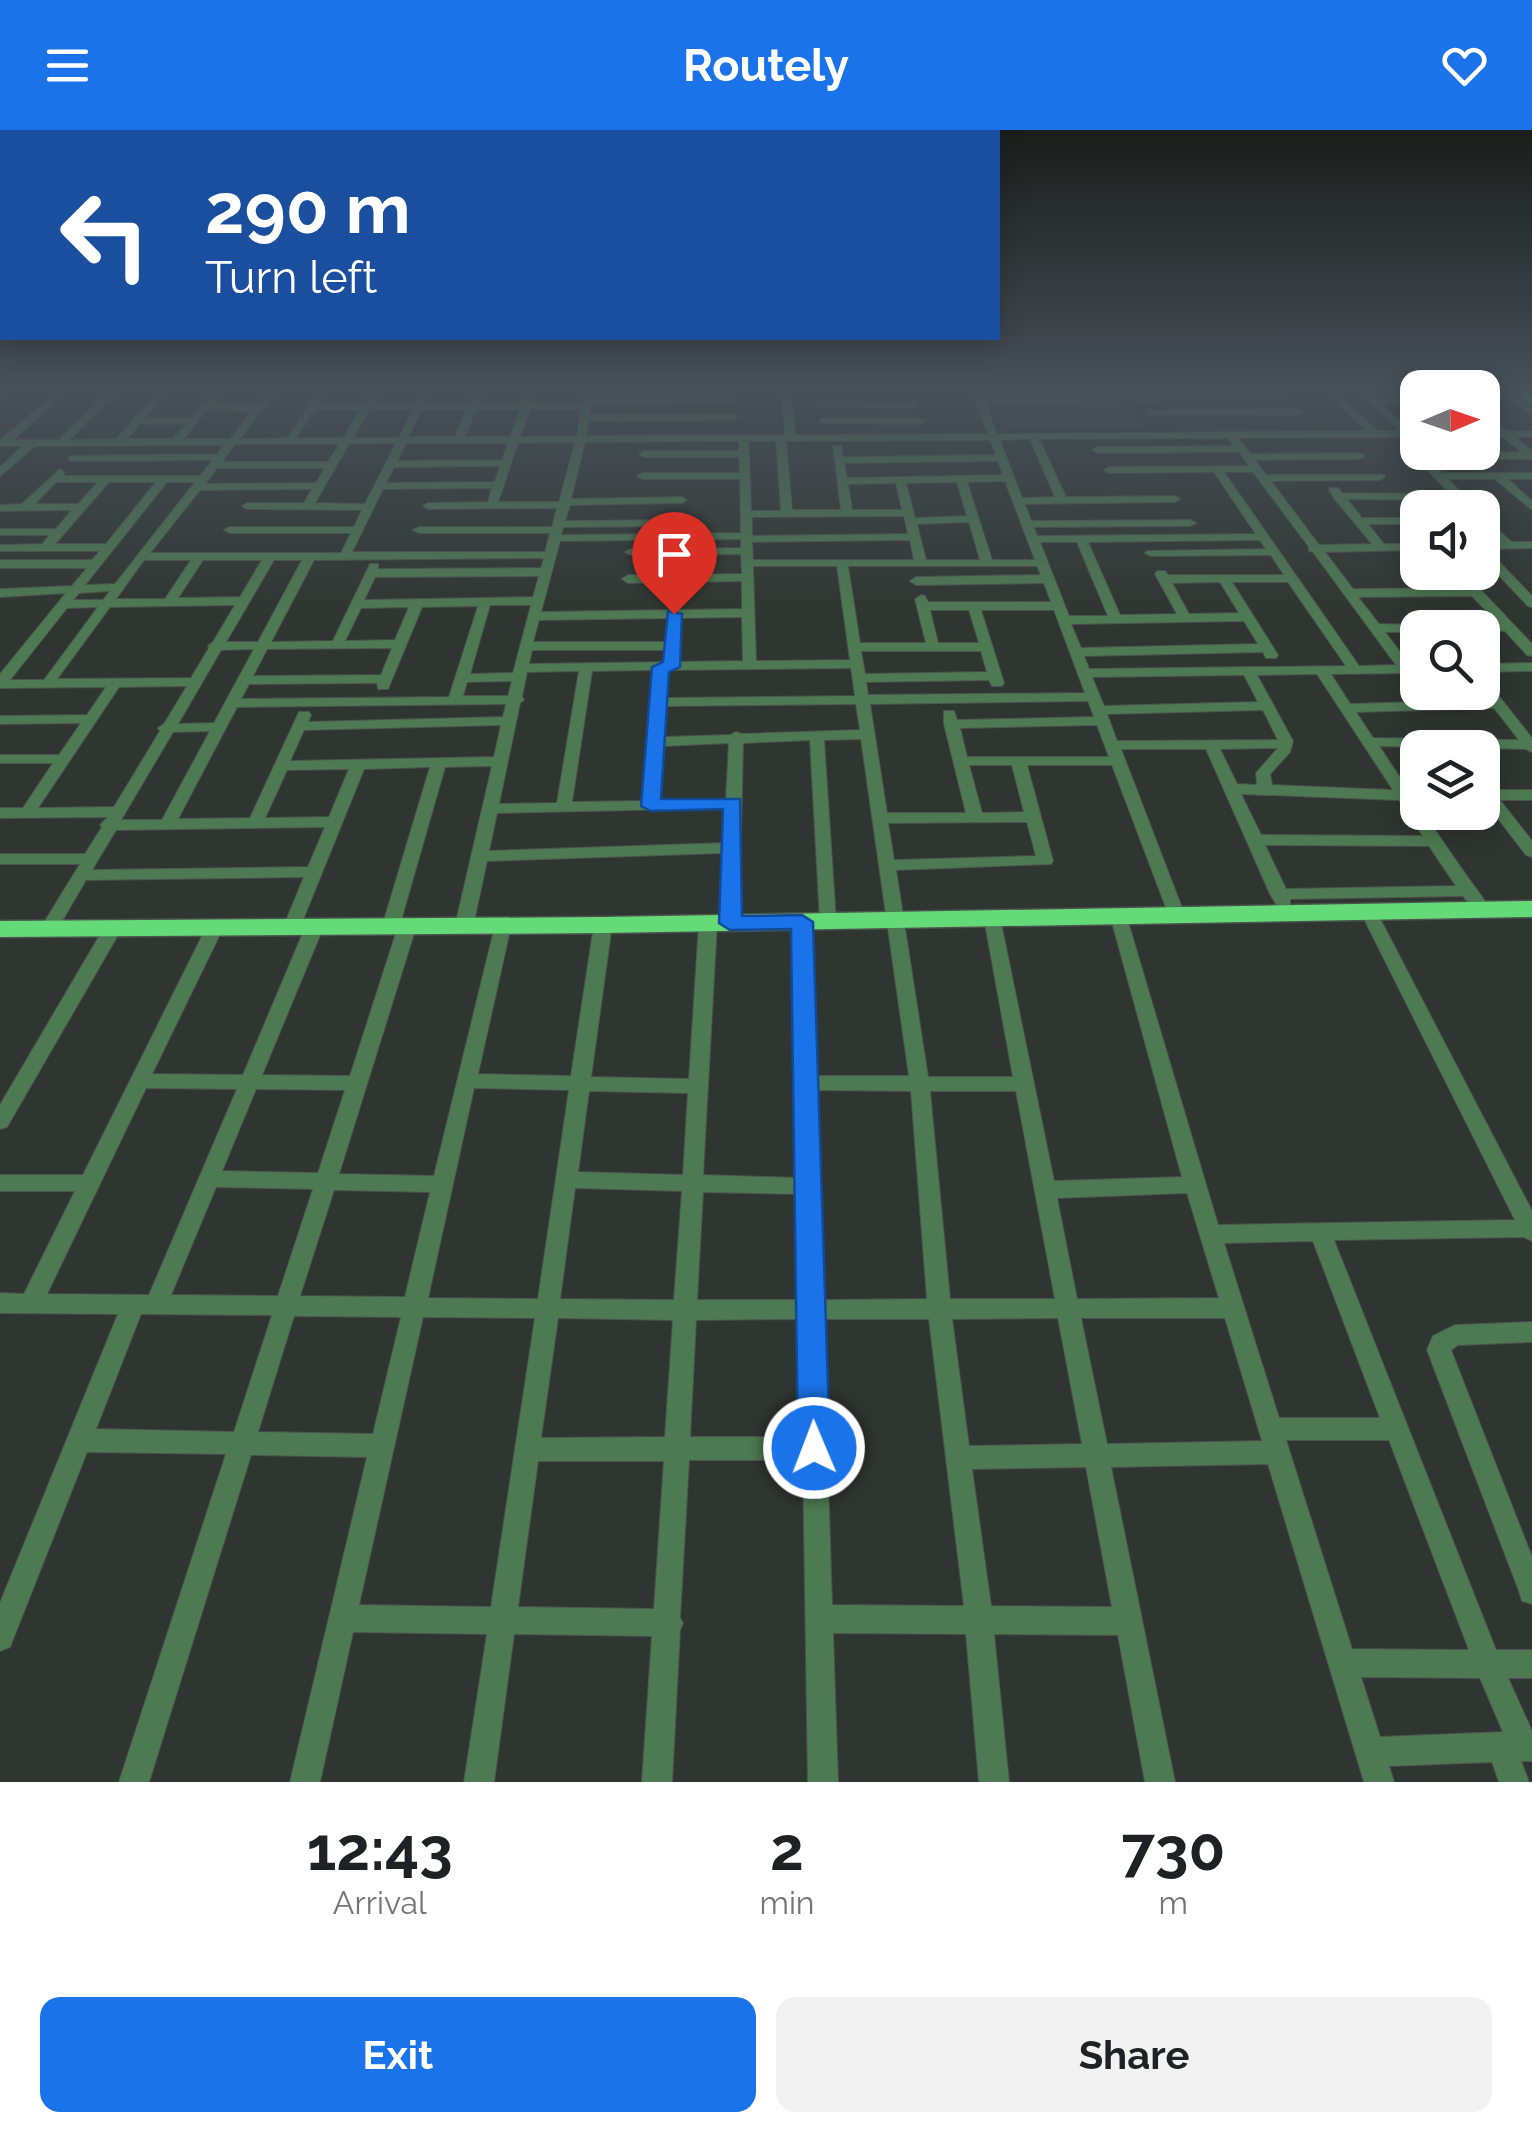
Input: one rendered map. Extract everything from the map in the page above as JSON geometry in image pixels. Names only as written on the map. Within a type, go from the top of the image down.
[{"type":"highway","points":[[3,933],[48,929],[603,926],[1176,914],[1284,903],[1368,911],[1475,900],[1532,909]]},
{"type":"street","points":[[25,508],[67,465]]},
{"type":"street","points":[[0,683],[109,547],[148,524],[200,483],[212,465]]},
{"type":"street","points":[[307,507],[331,465]]},
{"type":"street","points":[[345,556],[390,465]]},
{"type":"street","points":[[492,505],[504,465]]},
{"type":"street","points":[[464,926],[526,646],[575,465]]},
{"type":"street","points":[[639,501],[643,465]]},
{"type":"street","points":[[745,465],[750,666]]},
{"type":"street","points":[[786,465],[787,514]]},
{"type":"street","points":[[840,465],[848,513]]},
{"type":"street","points":[[1005,465],[1045,579],[1176,914]]},
{"type":"street","points":[[1046,465],[1062,500]]},
{"type":"street","points":[[1106,465],[1123,500]]},
{"type":"street","points":[[1252,465],[1313,549],[1319,585],[1355,670]]},
{"type":"street","points":[[1369,465],[1398,497]]},
{"type":"street","points":[[1109,470],[1380,477]]},
{"type":"street","points":[[1158,470],[1198,537]]},
{"type":"street","points":[[1217,470],[1274,552],[1373,628],[1400,656]]},
{"type":"street","points":[[1433,470],[1453,490]]},
{"type":"street","points":[[642,476],[745,476]]},
{"type":"street","points":[[680,538],[684,476]]},
{"type":"street","points":[[1439,476],[1532,476]]},
{"type":"street","points":[[1498,476],[1532,507]]},
{"type":"street","points":[[843,481],[1010,478]]},
{"type":"street","points":[[1324,478],[1381,548]]},
{"type":"street","points":[[53,479],[319,486]]},
{"type":"street","points":[[48,683],[141,557],[164,479]]},
{"type":"street","points":[[961,479],[988,563]]},
{"type":"street","points":[[45,548],[106,480]]},
{"type":"street","points":[[900,480],[914,536],[916,582],[933,647]]},
{"type":"street","points":[[409,556],[437,485]]},
{"type":"street","points":[[379,486],[498,485]]},
{"type":"street","points":[[170,601],[230,530],[260,486]]},
{"type":"street","points":[[1338,496],[1398,497]]},
{"type":"street","points":[[1018,501],[1175,499]]},
{"type":"street","points":[[428,506],[682,500]]},
{"type":"street","points":[[247,506],[368,507]]},
{"type":"street","points":[[0,508],[80,507]]},
{"type":"street","points":[[746,514],[848,513],[974,520]]},
{"type":"street","points":[[1249,514],[1286,514]]},
{"type":"street","points":[[1358,522],[1400,521]]},
{"type":"street","points":[[419,530],[557,531],[680,523]]},
{"type":"street","points":[[1030,532],[1190,523]]},
{"type":"street","points":[[230,530],[357,530]]},
{"type":"street","points":[[557,531],[631,546],[842,564],[1040,563]]},
{"type":"street","points":[[0,532],[59,532]]},
{"type":"street","points":[[1030,532],[1080,538],[1264,536]]},
{"type":"street","points":[[628,578],[747,553],[914,536]]},
{"type":"street","points":[[1500,536],[1509,545]]},
{"type":"street","points":[[1144,537],[1186,620]]},
{"type":"street","points":[[631,546],[680,538],[747,553]]},
{"type":"street","points":[[1080,538],[1116,620]]},
{"type":"street","points":[[1500,546],[1532,545]]},
{"type":"street","points":[[624,615],[631,546]]},
{"type":"street","points":[[0,548],[109,547]]},
{"type":"street","points":[[1313,549],[1400,547]]},
{"type":"street","points":[[1151,553],[1274,552]]},
{"type":"street","points":[[167,825],[310,556]]},
{"type":"street","points":[[337,645],[378,556]]},
{"type":"street","points":[[141,557],[550,556]]},
{"type":"street","points":[[48,929],[270,557]]},
{"type":"street","points":[[0,564],[94,564]]},
{"type":"street","points":[[842,564],[920,1085],[939,1308],[979,1621],[994,1782]]},
{"type":"street","points":[[1500,569],[1532,604]]},
{"type":"street","points":[[370,574],[546,572]]},
{"type":"street","points":[[1500,577],[1532,583]]},
{"type":"street","points":[[916,582],[1045,579]]},
{"type":"street","points":[[1164,579],[1474,592],[1532,652]]},
{"type":"street","points":[[1224,579],[1282,671]]},
{"type":"street","points":[[0,593],[119,587]]},
{"type":"street","points":[[62,604],[241,601]]},
{"type":"street","points":[[356,604],[485,602],[624,615],[748,612]]},
{"type":"street","points":[[456,700],[485,602]]},
{"type":"street","points":[[378,701],[416,603]]},
{"type":"street","points":[[923,606],[1116,620],[1248,617]]},
{"type":"street","points":[[974,607],[1002,698]]},
{"type":"street","points":[[651,806],[657,702],[671,646],[674,614]]},
{"type":"street","points":[[1373,628],[1400,628]]},
{"type":"street","points":[[1500,630],[1532,633]]},
{"type":"street","points":[[214,646],[400,644]]},
{"type":"street","points":[[526,646],[671,646]]},
{"type":"street","points":[[857,647],[986,648]]},
{"type":"street","points":[[1074,652],[1267,648]]},
{"type":"street","points":[[463,678],[586,668],[750,666],[995,676]]},
{"type":"street","points":[[564,806],[586,668]]},
{"type":"street","points":[[1500,668],[1532,668]]},
{"type":"street","points":[[1082,673],[1400,669]]},
{"type":"street","points":[[1322,670],[1400,786]]},
{"type":"street","points":[[1248,672],[1286,744]]},
{"type":"street","points":[[245,680],[386,679]]},
{"type":"street","points":[[27,813],[116,682]]},
{"type":"street","points":[[0,683],[192,682]]},
{"type":"street","points":[[657,702],[1002,698],[1096,709]]},
{"type":"street","points":[[946,699],[975,818]]},
{"type":"street","points":[[234,703],[517,700]]},
{"type":"street","points":[[255,824],[310,702]]},
{"type":"street","points":[[1500,705],[1531,746]]},
{"type":"street","points":[[951,724],[1096,709],[1268,706]]},
{"type":"street","points":[[1347,708],[1400,707]]},
{"type":"street","points":[[0,720],[90,719]]},
{"type":"street","points":[[299,726],[511,721]]},
{"type":"street","points":[[165,728],[221,727]]},
{"type":"street","points":[[653,742],[869,734]]},
{"type":"street","points":[[817,735],[828,922]]},
{"type":"street","points":[[657,1782],[700,1086],[732,848],[736,736]]},
{"type":"street","points":[[1371,742],[1400,743]]},
{"type":"street","points":[[960,761],[1286,744]]},
{"type":"street","points":[[1265,788],[1264,770],[1286,744]]},
{"type":"street","points":[[1211,745],[1284,903],[1475,900]]},
{"type":"street","points":[[1500,746],[1531,746]]},
{"type":"street","points":[[0,759],[62,760]]},
{"type":"street","points":[[890,865],[1040,863],[1046,856],[1018,760]]},
{"type":"street","points":[[281,766],[502,761]]},
{"type":"street","points":[[134,1782],[355,1084],[399,927],[438,762]]},
{"type":"street","points":[[0,1637],[78,1440],[210,1179],[303,928],[313,872],[358,764]]},
{"type":"street","points":[[1232,789],[1265,788],[1328,796],[1400,795]]},
{"type":"street","points":[[1500,792],[1532,795]]},
{"type":"street","points":[[490,808],[733,803]]},
{"type":"street","points":[[1500,808],[1529,844]]},
{"type":"street","points":[[0,813],[167,825],[333,822]]},
{"type":"street","points":[[882,818],[1034,817]]},
{"type":"street","points":[[1427,830],[1475,900]]},
{"type":"street","points":[[1253,840],[1434,841]]},
{"type":"street","points":[[479,856],[732,848]]},
{"type":"street","points":[[0,859],[90,858]]},
{"type":"street","points":[[81,875],[313,872]]},
{"type":"street","points":[[1211,1234],[1531,1230],[1368,911]]},
{"type":"street","points":[[1118,915],[1196,1185],[1380,1782]]},
{"type":"street","points":[[992,918],[1160,1782]]},
{"type":"street","points":[[802,922],[823,1782]]},
{"type":"street","points":[[305,1782],[502,926]]},
{"type":"street","points":[[479,1782],[603,926]]},
{"type":"street","points":[[0,1122],[113,928]]},
{"type":"street","points":[[30,1304],[214,928]]},
{"type":"street","points":[[0,1081],[23,1081]]},
{"type":"street","points":[[468,1081],[700,1086]]},
{"type":"street","points":[[139,1082],[355,1084]]},
{"type":"street","points":[[808,1083],[1024,1084]]},
{"type":"street","points":[[210,1179],[441,1184]]},
{"type":"street","points":[[565,1180],[808,1186]]},
{"type":"street","points":[[0,1183],[88,1183]]},
{"type":"street","points":[[1043,1190],[1196,1185]]},
{"type":"street","points":[[1320,1232],[1519,1746],[1514,1782]]},
{"type":"street","points":[[0,1303],[686,1310],[1234,1308]]},
{"type":"street","points":[[1532,1332],[1455,1335],[1440,1342],[1439,1350],[1532,1591]]},
{"type":"street","points":[[959,1458],[1096,1455],[1397,1429]]},
{"type":"street","points":[[78,1440],[381,1446]]},
{"type":"street","points":[[526,1450],[814,1448]]},
{"type":"street","points":[[341,1618],[669,1622]]},
{"type":"street","points":[[818,1619],[1130,1622]]},
{"type":"street","points":[[1342,1663],[1532,1664]]},
{"type":"street","points":[[1370,1752],[1519,1746]]},
{"type":"route","points":[[674,614],[671,667],[661,667],[654,724],[651,806],[733,803],[730,923],[802,922],[814,1448]]}]
